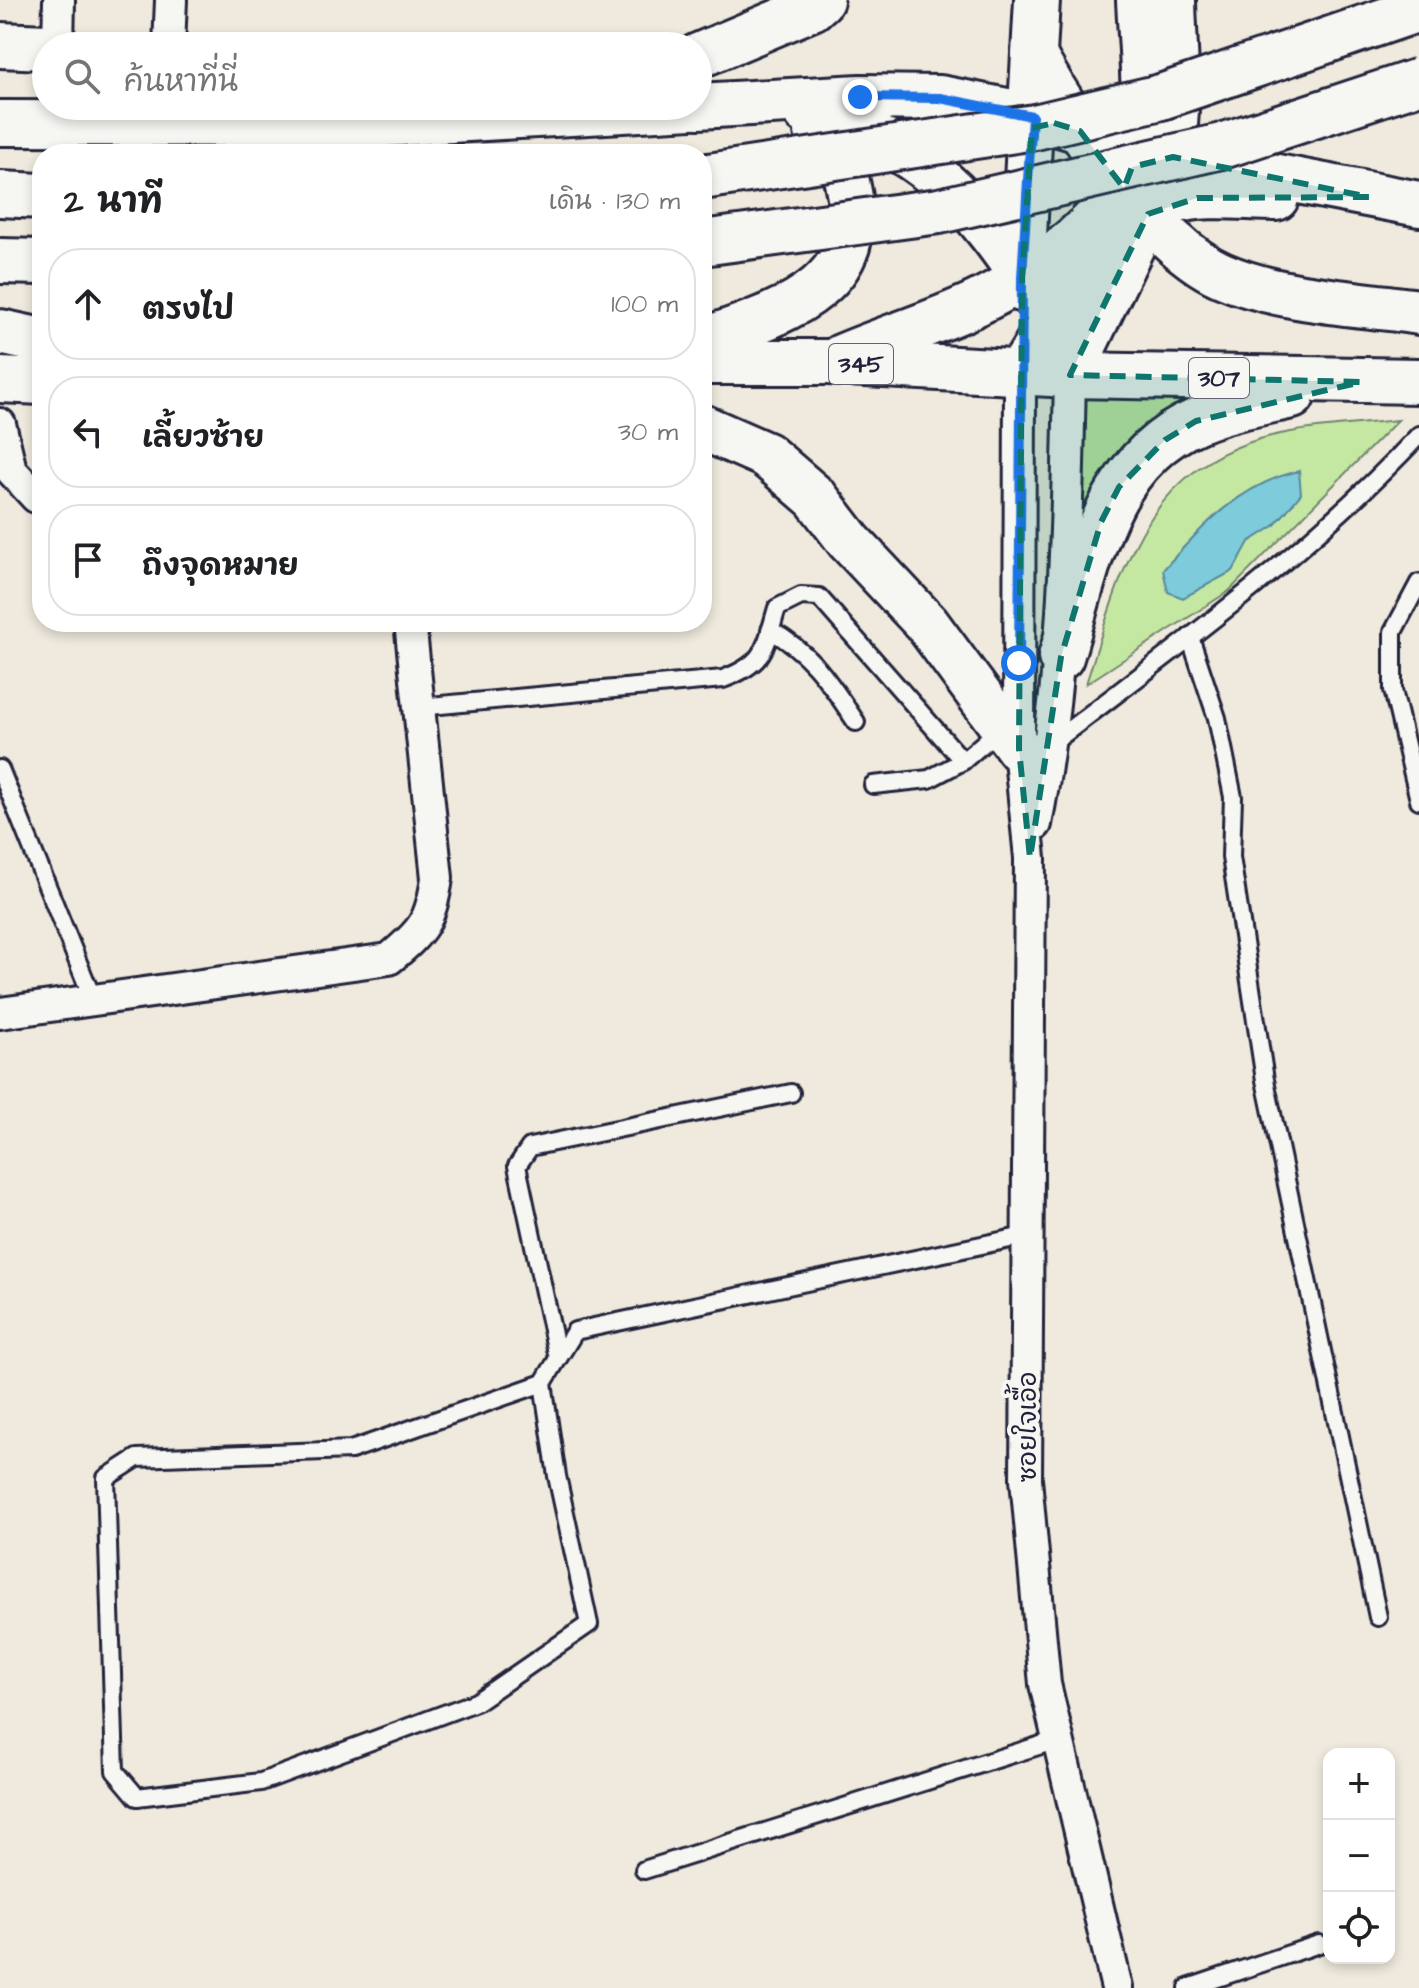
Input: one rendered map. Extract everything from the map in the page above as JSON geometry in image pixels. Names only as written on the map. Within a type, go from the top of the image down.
[{"type":"main road","points":[[712,50],[812,8],[821,0]]},
{"type":"main road","points":[[1020,373],[1037,0]]},
{"type":"main road","points":[[1139,0],[1143,109],[1156,153]]},
{"type":"main road","points":[[1070,375],[1136,201],[1156,153],[1176,118],[1173,0]]},
{"type":"main road","points":[[1405,0],[1419,12]]},
{"type":"main road","points":[[712,175],[1035,127],[1161,97],[1419,12]]},
{"type":"main road","points":[[0,45],[32,46]]},
{"type":"main road","points":[[1034,56],[1080,131],[1136,201],[1188,254],[1221,275],[1255,286],[1419,312]]},
{"type":"main road","points":[[712,242],[939,211],[1222,146],[1419,81]]},
{"type":"main road","points":[[712,105],[940,98],[1032,116],[1156,153],[1369,197],[1419,204]]},
{"type":"main road","points":[[766,101],[851,123],[893,143],[920,161],[975,214],[1022,277],[1070,375]]},
{"type":"main road","points":[[712,337],[788,309],[825,285],[846,243],[851,222],[844,166],[830,138],[766,101]]},
{"type":"main road","points":[[384,124],[406,120]]},
{"type":"main road","points":[[0,123],[384,124],[452,120]]},
{"type":"main road","points":[[0,194],[32,196]]},
{"type":"main road","points":[[828,362],[976,303],[1022,277],[1090,227],[1136,201],[1369,197]]},
{"type":"main road","points":[[1020,373],[1048,326],[1098,260],[1136,201]]},
{"type":"main road","points":[[0,261],[32,262]]},
{"type":"main road","points":[[0,325],[32,327]]},
{"type":"main road","points":[[0,332],[32,339]]},
{"type":"main road","name":"345","points":[[712,362],[828,362],[1020,373]]},
{"type":"main road","name":"307","points":[[1020,373],[1419,381]]},
{"type":"main road","points":[[0,380],[32,382]]},
{"type":"main road","points":[[1061,657],[1101,522],[1119,487],[1141,460],[1165,440],[1196,421],[1242,407],[1361,382]]},
{"type":"main road","points":[[712,431],[766,455],[816,498],[849,541],[927,624],[1024,740]]},
{"type":"street","points":[[58,32],[59,0]]},
{"type":"street","points":[[170,32],[171,0]]},
{"type":"street","points":[[1020,373],[1024,740]]},
{"type":"street","points":[[1024,740],[1061,657],[1070,375]]},
{"type":"street","points":[[0,424],[11,470],[32,493]]},
{"type":"street","points":[[0,1013],[92,997],[389,959],[413,939],[432,912],[437,878],[411,632]]},
{"type":"street","name":"ซอยใจเอื้อ","points":[[1024,740],[1030,858],[1026,1479],[1045,1684],[1117,1988]]},
{"type":"lane","points":[[873,785],[929,779],[963,761],[1024,740],[1190,637],[1230,607],[1376,481],[1419,435]]},
{"type":"lane","points":[[1419,583],[1393,632],[1393,690],[1419,800]]},
{"type":"lane","points":[[419,707],[723,679],[744,672],[764,655],[777,608],[801,596],[819,597],[963,761]]},
{"type":"lane","points":[[770,630],[795,643],[816,663],[856,722]]},
{"type":"lane","points":[[1190,637],[1217,718],[1233,797],[1231,857],[1265,1080],[1378,1617]]},
{"type":"lane","points":[[0,769],[92,997]]},
{"type":"lane","points":[[558,1358],[517,1166],[530,1147],[791,1093]]},
{"type":"lane","points":[[543,1383],[351,1450],[137,1458],[106,1478],[115,1771],[137,1797],[261,1782],[476,1702],[589,1624],[557,1476],[543,1383],[575,1331],[1029,1235]]},
{"type":"lane","points":[[644,1870],[1057,1740]]},
{"type":"lane","points":[[1188,1988],[1319,1944]]},
{"type":"highlighted area","points":[[1054,123],[1080,131],[1124,188],[1132,167],[1173,157],[1369,197],[1197,198],[1148,214],[1070,375],[1361,382],[1196,421],[1165,440],[1119,487],[1101,522],[1061,657],[1030,858],[1019,749],[1022,277],[1032,128]]},
{"type":"green space","points":[[1080,385],[1295,394],[1173,432],[1066,560]]},
{"type":"green space","points":[[1398,420],[1229,591],[1086,684],[1112,603],[1143,531],[1165,500],[1193,473],[1227,451],[1271,436]]},
{"type":"water","points":[[1299,471],[1301,494],[1274,526],[1249,542],[1233,571],[1183,598],[1168,592],[1163,570],[1208,523],[1240,496],[1278,477]]},
{"type":"route","points":[[860,97],[940,98],[1032,116],[1022,277],[1019,663]]}]
